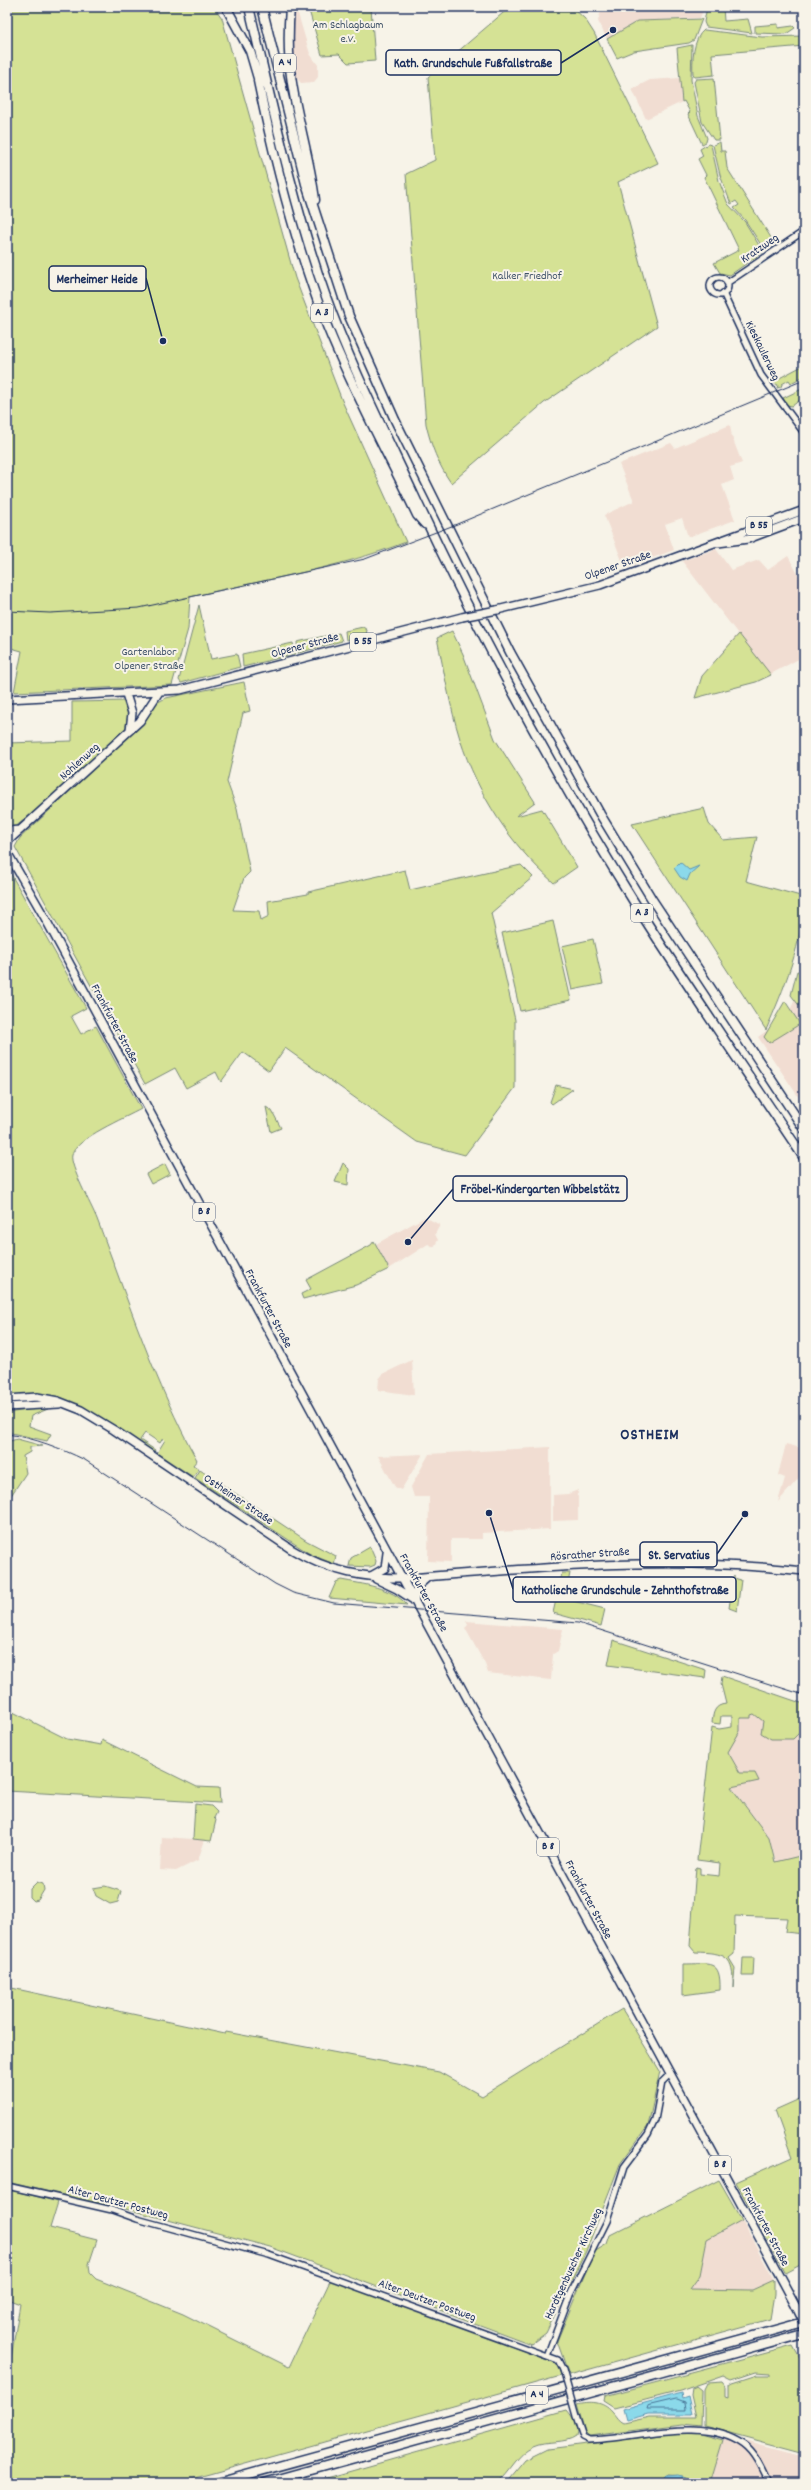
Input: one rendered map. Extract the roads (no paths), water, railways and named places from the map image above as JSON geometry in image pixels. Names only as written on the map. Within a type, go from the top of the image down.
[{"type":"highway","name":"A 3","points":[[249,7],[287,168],[308,244],[345,348],[430,529],[495,659],[586,822],[675,966],[804,1158]]},
{"type":"highway","name":"A 3","points":[[262,7],[306,184],[349,316],[370,364],[460,554],[510,652],[600,814],[653,901],[804,1129]]},
{"type":"highway","name":"A 4","points":[[285,7],[285,63],[312,178],[317,216]]},
{"type":"highway","name":"A 4","points":[[290,7],[289,61],[298,116]]},
{"type":"highway","name":"A 3","points":[[227,8],[250,51],[271,124],[287,168]]},
{"type":"highway","name":"A 3","points":[[258,80],[284,190],[314,293],[341,361],[417,515],[430,529]]},
{"type":"highway","name":"A 4","points":[[217,2483],[804,2322]]},
{"type":"highway","name":"A 4","points":[[264,2483],[804,2334]]},
{"type":"main road","name":"Olpener Straße","points":[[8,699],[180,690],[462,617],[600,585],[804,510]]},
{"type":"main road","name":"Olpener Straße","points":[[714,543],[731,543],[748,539],[804,518]]},
{"type":"main road","name":"Nohlenweg","points":[[7,843],[140,721],[159,692]]},
{"type":"main road","points":[[126,694],[132,713],[130,730]]},
{"type":"main road","points":[[7,831],[20,830]]},
{"type":"main road","name":"Frankfurter Straße","points":[[7,843],[22,875],[804,2322]]},
{"type":"main road","name":"Frankfurter Straße","points":[[7,852],[22,875]]},
{"type":"main road","name":"Ostheimer Straße","points":[[7,1400],[38,1401],[73,1406],[114,1430],[311,1562],[334,1571],[370,1577],[402,1578]]},
{"type":"main road","name":"Ostheimer Straße","points":[[7,1407],[38,1401]]},
{"type":"main road","points":[[370,1577],[385,1568],[387,1552]]},
{"type":"main road","name":"Rösrather Straße","points":[[402,1578],[659,1562],[728,1564],[804,1571]]},
{"type":"main road","name":"B 8","points":[[370,1577],[397,1589],[414,1601]]},
{"type":"main road","points":[[414,1601],[418,1586],[428,1577]]},
{"type":"street","name":"Kratzweg","points":[[727,283],[804,231]]},
{"type":"street","points":[[719,277],[727,283],[727,290],[724,293],[714,293],[710,283],[719,277]]},
{"type":"street","name":"Kieskaulerweg","points":[[724,293],[761,375],[804,433]]},
{"type":"street","name":"Hardtgenbuscher Kirchweg","points":[[547,2356],[567,2302],[607,2220],[624,2167],[648,2135],[654,2120],[662,2082],[670,2074]]},
{"type":"street","name":"Alter Deutzer Postweg","points":[[7,2186],[112,2210],[137,2219],[269,2255],[558,2360],[563,2370],[583,2437],[588,2440],[683,2429],[702,2431],[736,2440],[744,2446],[755,2456],[770,2483]]},
{"type":"water","points":[[680,862],[689,870],[699,866],[690,874],[687,881],[680,877],[674,868]]},
{"type":"water","points":[[681,2393],[682,2398],[688,2396],[692,2414],[648,2414],[626,2420],[623,2409]]},
{"type":"water","points":[[679,2475],[690,2479],[693,2483],[660,2483],[666,2476]]},
{"type":"tram line","points":[[7,611],[50,613],[139,608],[365,559],[457,524],[804,380]]},
{"type":"tram line","points":[[7,1434],[47,1444],[85,1460],[275,1584],[293,1593],[334,1603],[578,1623],[804,1695]]},
{"type":"place","name":"Kath. Grundschule Fußfallstraße","points":[[613,30]]},
{"type":"place","name":"Merheimer Heide","points":[[163,341]]},
{"type":"place","name":"Fröbel-Kindergarten Wibbelstätz","points":[[408,1242]]},
{"type":"place","name":"Katholische Grundschule - Zehnthofstraße","points":[[489,1513]]},
{"type":"place","name":"St. Servatius","points":[[745,1514]]},
{"type":"district","name":"OSTHEIM","points":[[650,1435]]},
{"type":"park label","name":"Am Schlagbaum e.V.","points":[[348,32]]},
{"type":"park label","name":"Kalker Friedhof","points":[[527,276]]},
{"type":"park label","name":"Gartenlabor Olpener Straße","points":[[149,659]]}]
